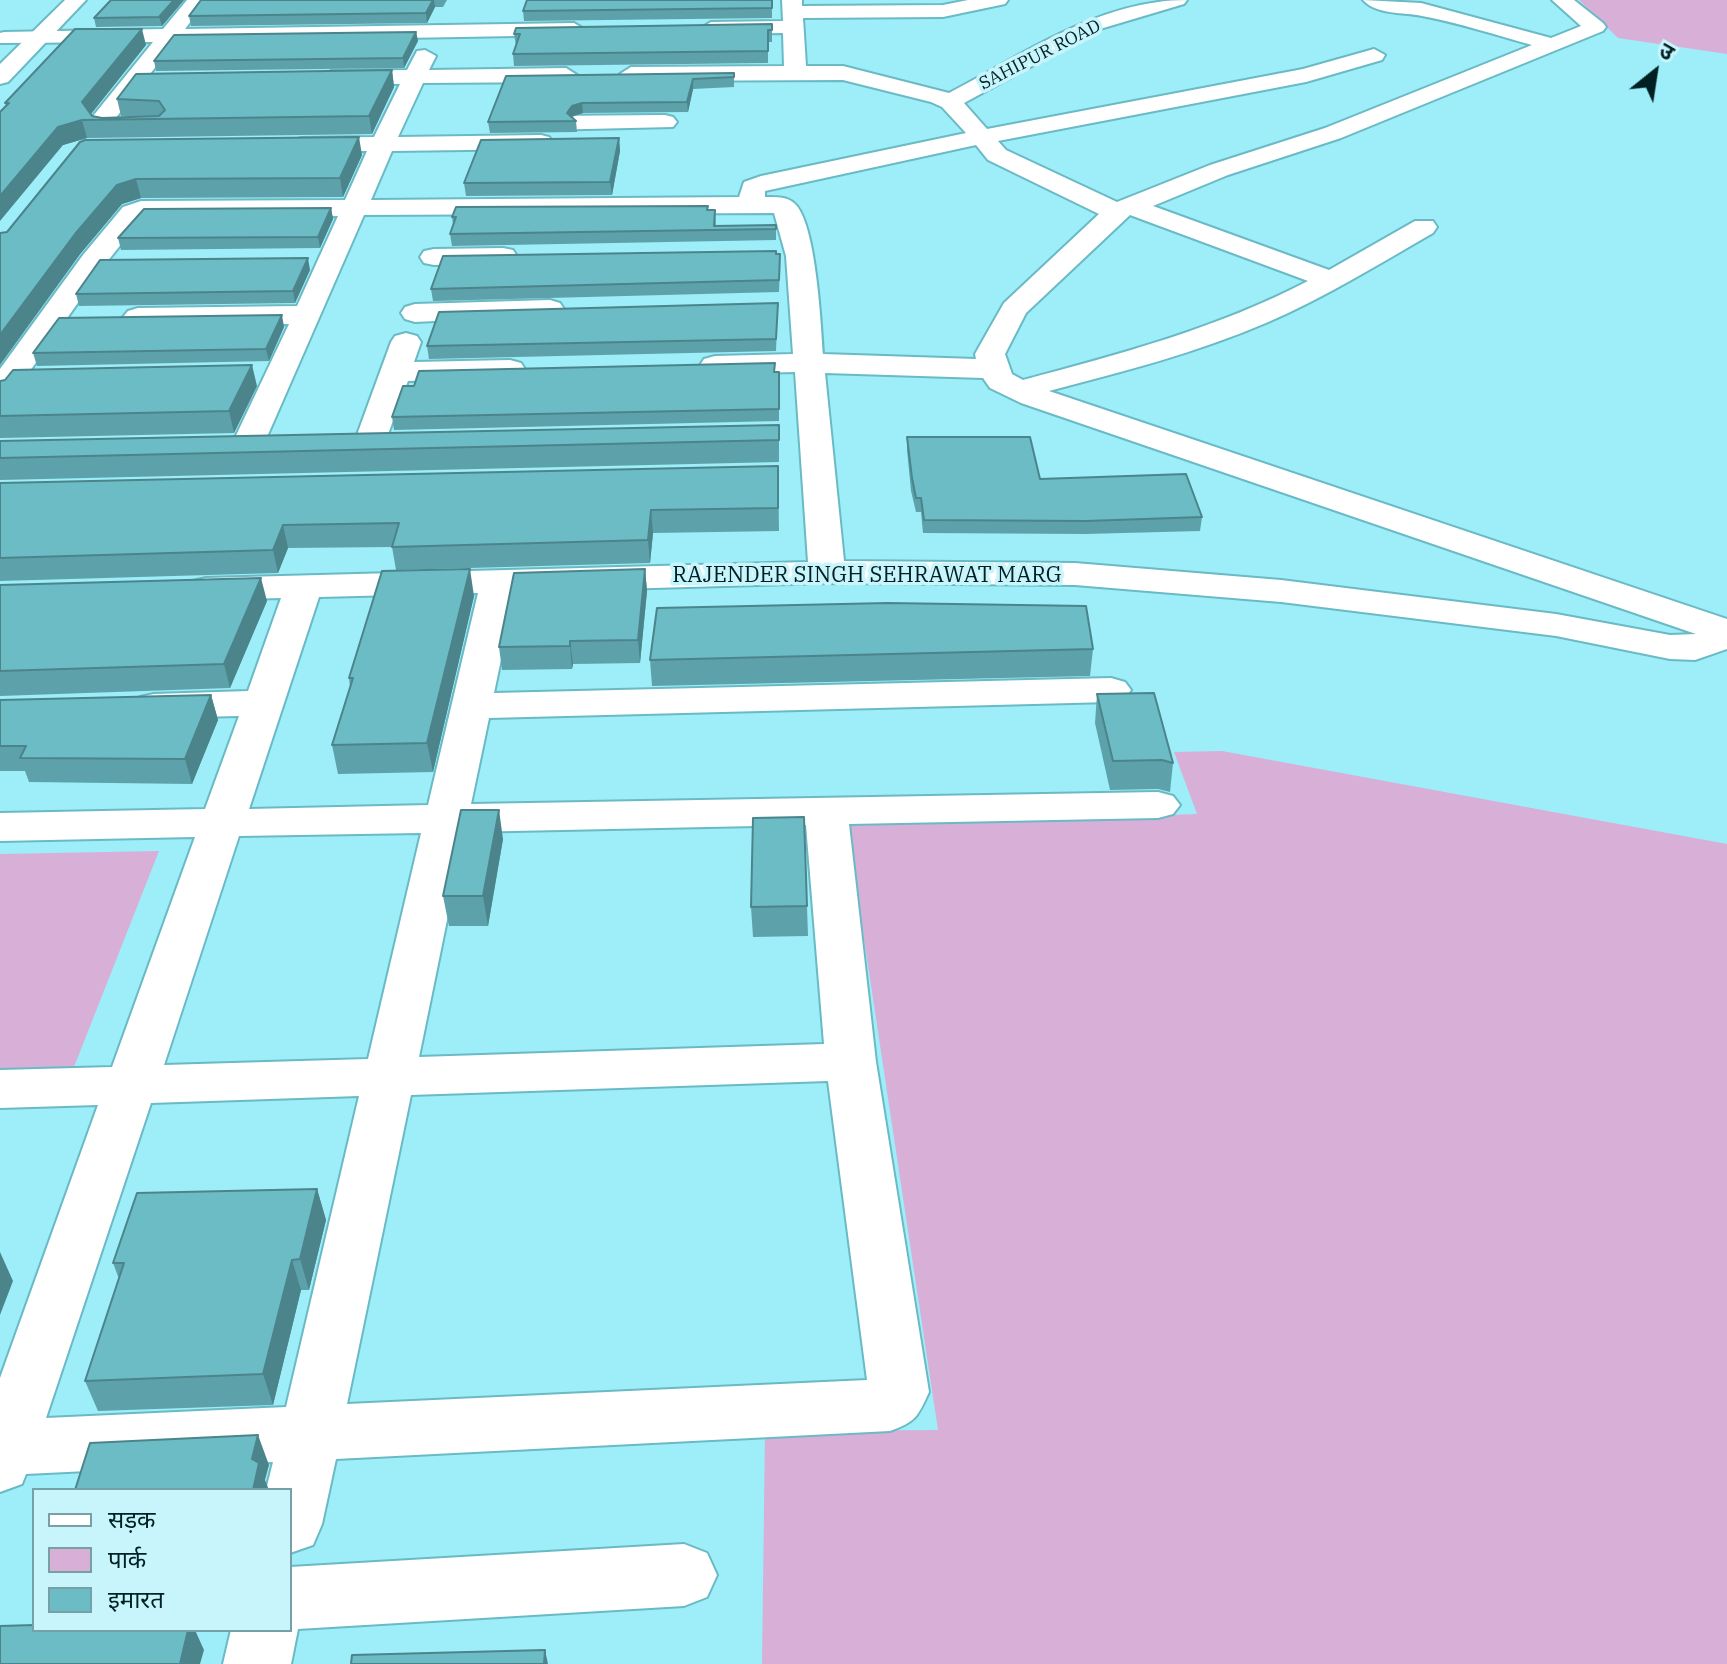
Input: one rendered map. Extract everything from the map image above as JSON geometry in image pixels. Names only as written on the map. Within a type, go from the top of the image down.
[{"type":"street","points":[[0,77],[76,0]]},
{"type":"street","points":[[102,148],[170,136],[102,123],[197,0]]},
{"type":"street","points":[[698,28],[792,13],[943,11],[998,0]]},
{"type":"street","name":"SAHIPUR ROAD","points":[[950,102],[1093,25],[1177,0]]},
{"type":"street","points":[[1373,0],[1396,7],[1421,9],[1555,45]]},
{"type":"street","points":[[1006,380],[990,354],[1014,309],[1123,209],[1219,170],[1394,109],[1596,27],[1562,0]]},
{"type":"street","points":[[254,34],[271,11]]},
{"type":"street","points":[[2,40],[28,13]]},
{"type":"street","points":[[792,13],[795,72]]},
{"type":"street","points":[[2,40],[254,34],[443,20],[526,22],[588,29]]},
{"type":"street","points":[[247,446],[268,374],[306,315],[320,259],[355,207],[385,134],[443,20]]},
{"type":"street","points":[[751,204],[751,192],[761,184],[1112,110],[1306,75],[1374,55]]},
{"type":"street","points":[[1286,61],[1306,75],[1336,86]]},
{"type":"street","points":[[615,75],[843,73],[924,92],[950,102],[997,155],[1123,209],[1331,280]]},
{"type":"street","points":[[540,133],[555,75]]},
{"type":"street","points":[[305,79],[585,75]]},
{"type":"street","points":[[133,81],[164,81]]},
{"type":"street","points":[[1365,98],[1394,109]]},
{"type":"street","points":[[298,125],[474,143],[540,133],[665,122]]},
{"type":"street","points":[[540,133],[619,141]]},
{"type":"street","points":[[273,146],[385,134]]},
{"type":"street","points":[[370,443],[474,143]]},
{"type":"street","points":[[16,383],[52,318],[132,213],[141,209],[355,207],[458,185],[774,204],[787,210],[799,251],[809,363],[799,433],[802,476],[827,572]]},
{"type":"street","points":[[1006,380],[1154,353],[1247,323],[1424,227]]},
{"type":"street","points":[[767,251],[799,251]]},
{"type":"street","points":[[434,257],[529,255]]},
{"type":"street","points":[[93,261],[124,261]]},
{"type":"street","points":[[773,304],[804,303]]},
{"type":"street","points":[[415,313],[571,309]]},
{"type":"street","points":[[116,317],[306,315]]},
{"type":"street","points":[[52,318],[84,318]]},
{"type":"street","points":[[682,366],[809,363],[1006,380],[1727,634]]},
{"type":"street","points":[[396,372],[539,369]]},
{"type":"street","name":"RAJENDER SINGH SEHRAWAT MARG","points":[[176,590],[827,572],[1075,574],[1281,591],[1556,625],[1670,647],[1695,648],[1727,634]]},
{"type":"street","points":[[292,1516],[499,581]]},
{"type":"street","points":[[304,586],[2,1453],[890,1405],[899,1392],[851,1062],[826,811]]},
{"type":"street","points":[[471,706],[1111,690]]},
{"type":"street","points":[[124,707],[263,703]]},
{"type":"street","points":[[0,827],[1158,805]]},
{"type":"street","points":[[0,1089],[851,1062]]},
{"type":"street","points":[[292,1598],[684,1575]]},
{"type":"street","points":[[257,1664],[265,1632]]},
{"type":"green space","points":[[1579,0],[1727,0],[1727,54],[1618,38]]},
{"type":"green space","points":[[1222,751],[1727,844],[1727,1664],[762,1664],[765,1431],[938,1430],[847,826],[1197,814],[1174,752]]},
{"type":"green space","points":[[159,851],[72,1072],[0,1073],[0,854]]},
{"type":"building","points":[[111,0],[174,0],[159,17],[94,18]]},
{"type":"building","points":[[201,0],[433,0],[426,13],[189,16]]},
{"type":"building","points":[[527,0],[772,0],[772,8],[523,11]]},
{"type":"building","points":[[772,24],[772,30],[768,30],[768,51],[513,54],[520,34],[514,34],[516,28]]},
{"type":"building","points":[[75,29],[142,29],[82,102],[92,116],[102,118],[159,116],[165,110],[159,101],[117,99],[136,74],[392,70],[369,116],[82,120],[58,127],[0,196],[0,112]]},
{"type":"building","points":[[416,32],[403,58],[154,61],[174,35]]},
{"type":"building","points":[[734,73],[734,77],[693,79],[687,102],[582,103],[572,106],[567,113],[576,121],[488,122],[506,76]]},
{"type":"building","points":[[359,137],[340,178],[136,179],[117,185],[75,234],[0,335],[0,233],[7,232],[80,142]]},
{"type":"building","points":[[619,138],[610,182],[464,183],[481,140]]},
{"type":"building","points":[[708,206],[707,210],[715,210],[714,226],[776,225],[776,229],[450,234],[456,207]]},
{"type":"building","points":[[331,208],[318,237],[118,238],[144,209]]},
{"type":"building","points":[[776,251],[780,254],[779,280],[431,289],[443,256]]},
{"type":"building","points":[[308,258],[293,291],[76,294],[100,260]]},
{"type":"building","points":[[778,303],[776,339],[427,346],[439,312]]},
{"type":"building","points":[[282,315],[266,349],[33,353],[59,318]]},
{"type":"building","points":[[775,363],[774,372],[779,372],[779,409],[392,417],[403,386],[414,386],[419,371]]},
{"type":"building","points":[[252,365],[229,411],[0,416],[0,381],[5,380],[13,370]]},
{"type":"building","points":[[779,425],[779,440],[0,458],[0,441]]},
{"type":"building","points":[[907,437],[1030,437],[1040,479],[1186,474],[1202,517],[1086,521],[924,520],[921,498],[916,498]]},
{"type":"building","points":[[778,466],[778,508],[651,510],[648,540],[392,547],[399,523],[283,525],[273,550],[0,558],[0,483]]},
{"type":"building","points":[[470,569],[427,743],[332,745],[382,571]]},
{"type":"building","points":[[645,569],[638,640],[570,641],[570,646],[499,647],[514,573]]},
{"type":"building","points":[[261,578],[224,664],[0,671],[0,585]]},
{"type":"building","points":[[888,603],[1086,606],[1093,649],[650,660],[657,608]]},
{"type":"building","points":[[1154,693],[1173,763],[1162,760],[1113,761],[1097,694]]},
{"type":"building","points":[[211,695],[185,759],[20,758],[26,746],[0,746],[0,700]]},
{"type":"building","points":[[461,810],[499,810],[483,896],[443,896]]},
{"type":"building","points":[[804,817],[807,906],[751,907],[753,818]]},
{"type":"building","points":[[317,1189],[300,1259],[292,1260],[263,1374],[85,1381],[124,1263],[113,1263],[137,1193]]},
{"type":"building","points":[[258,1435],[252,1459],[259,1463],[253,1488],[76,1488],[90,1443]]},
{"type":"building","points":[[32,1625],[32,1632],[188,1632],[180,1664],[0,1664],[0,1626]]},
{"type":"building","points":[[545,1650],[544,1664],[351,1664],[352,1655]]}]
